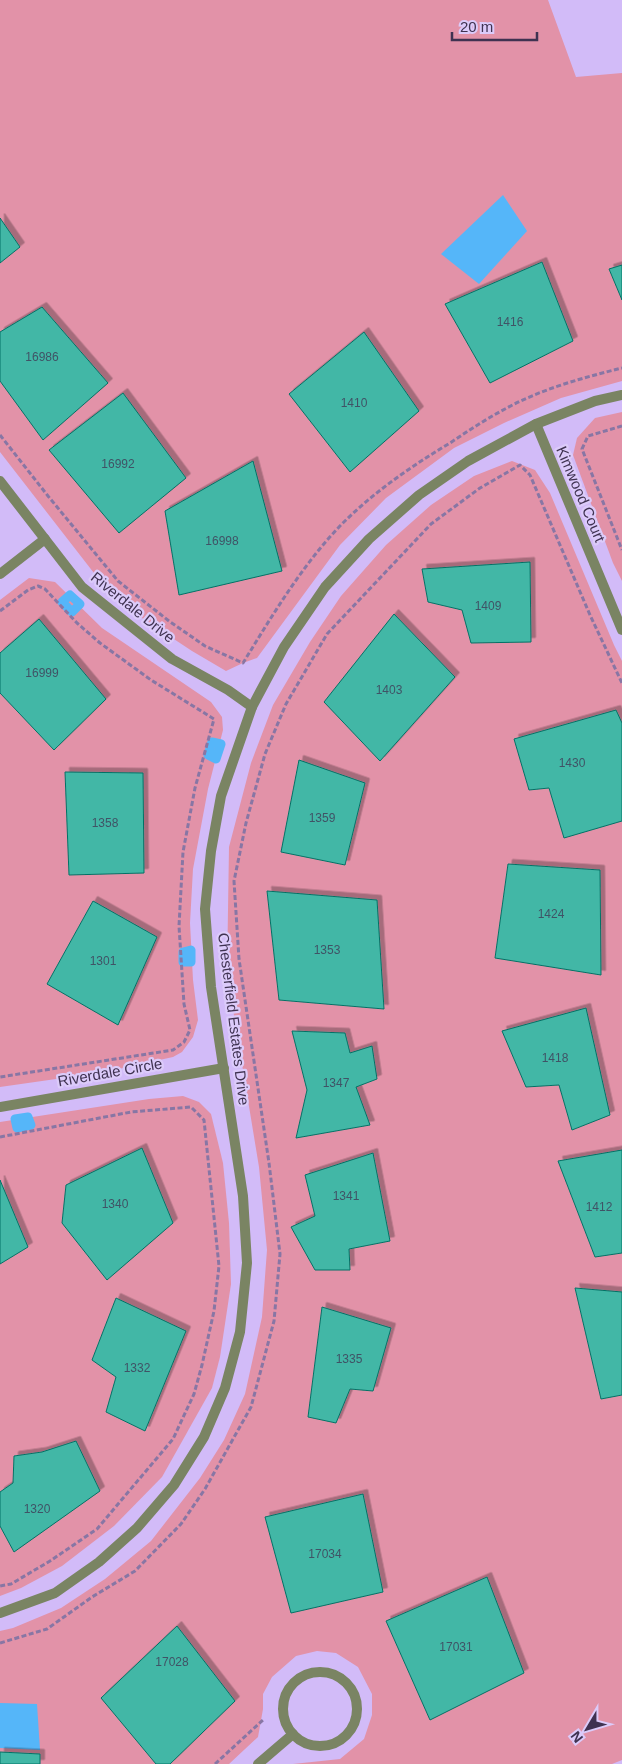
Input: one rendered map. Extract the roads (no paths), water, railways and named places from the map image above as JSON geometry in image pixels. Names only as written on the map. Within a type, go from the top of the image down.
[{"type":"street","name":"Chesterfield Estates Drive","points":[[0,1614],[55,1593],[99,1562],[137,1528],[174,1485],[204,1437],[225,1388],[240,1332],[247,1263],[243,1196],[211,987],[205,910],[220,796],[252,707],[284,647],[325,587],[369,538],[427,489],[468,461],[536,424],[595,401],[622,395]]},
{"type":"street","name":"Kimwood Court","points":[[536,424],[622,630]]},
{"type":"street","name":"Riverdale Drive","points":[[0,481],[82,587],[172,659],[228,690],[252,707]]},
{"type":"street","points":[[0,574],[45,539]]},
{"type":"street","name":"Riverdale Circle","points":[[0,1107],[224,1068]]},
{"type":"street","points":[[315,1672],[329,1673],[342,1679],[351,1689],[356,1702],[356,1716],[351,1729],[342,1739],[332,1744],[316,1745],[301,1740],[292,1734],[285,1722],[283,1709],[286,1696],[292,1685],[303,1676],[315,1672]]},
{"type":"street","points":[[258,1764],[292,1734]]},
{"type":"water","points":[[503,195],[527,231],[479,284],[441,254]]},
{"type":"water","points":[[0,1703],[37,1704],[40,1750],[0,1748]]},
{"type":"waterway","points":[[70,595],[80,604],[72,612],[62,602],[70,595]]},
{"type":"waterway","points":[[212,742],[221,744],[216,759],[208,755],[212,742]]},
{"type":"waterway","points":[[191,950],[191,962],[183,962],[183,952],[191,950]]},
{"type":"waterway","points":[[28,1117],[31,1125],[17,1128],[15,1119],[28,1117]]}]
